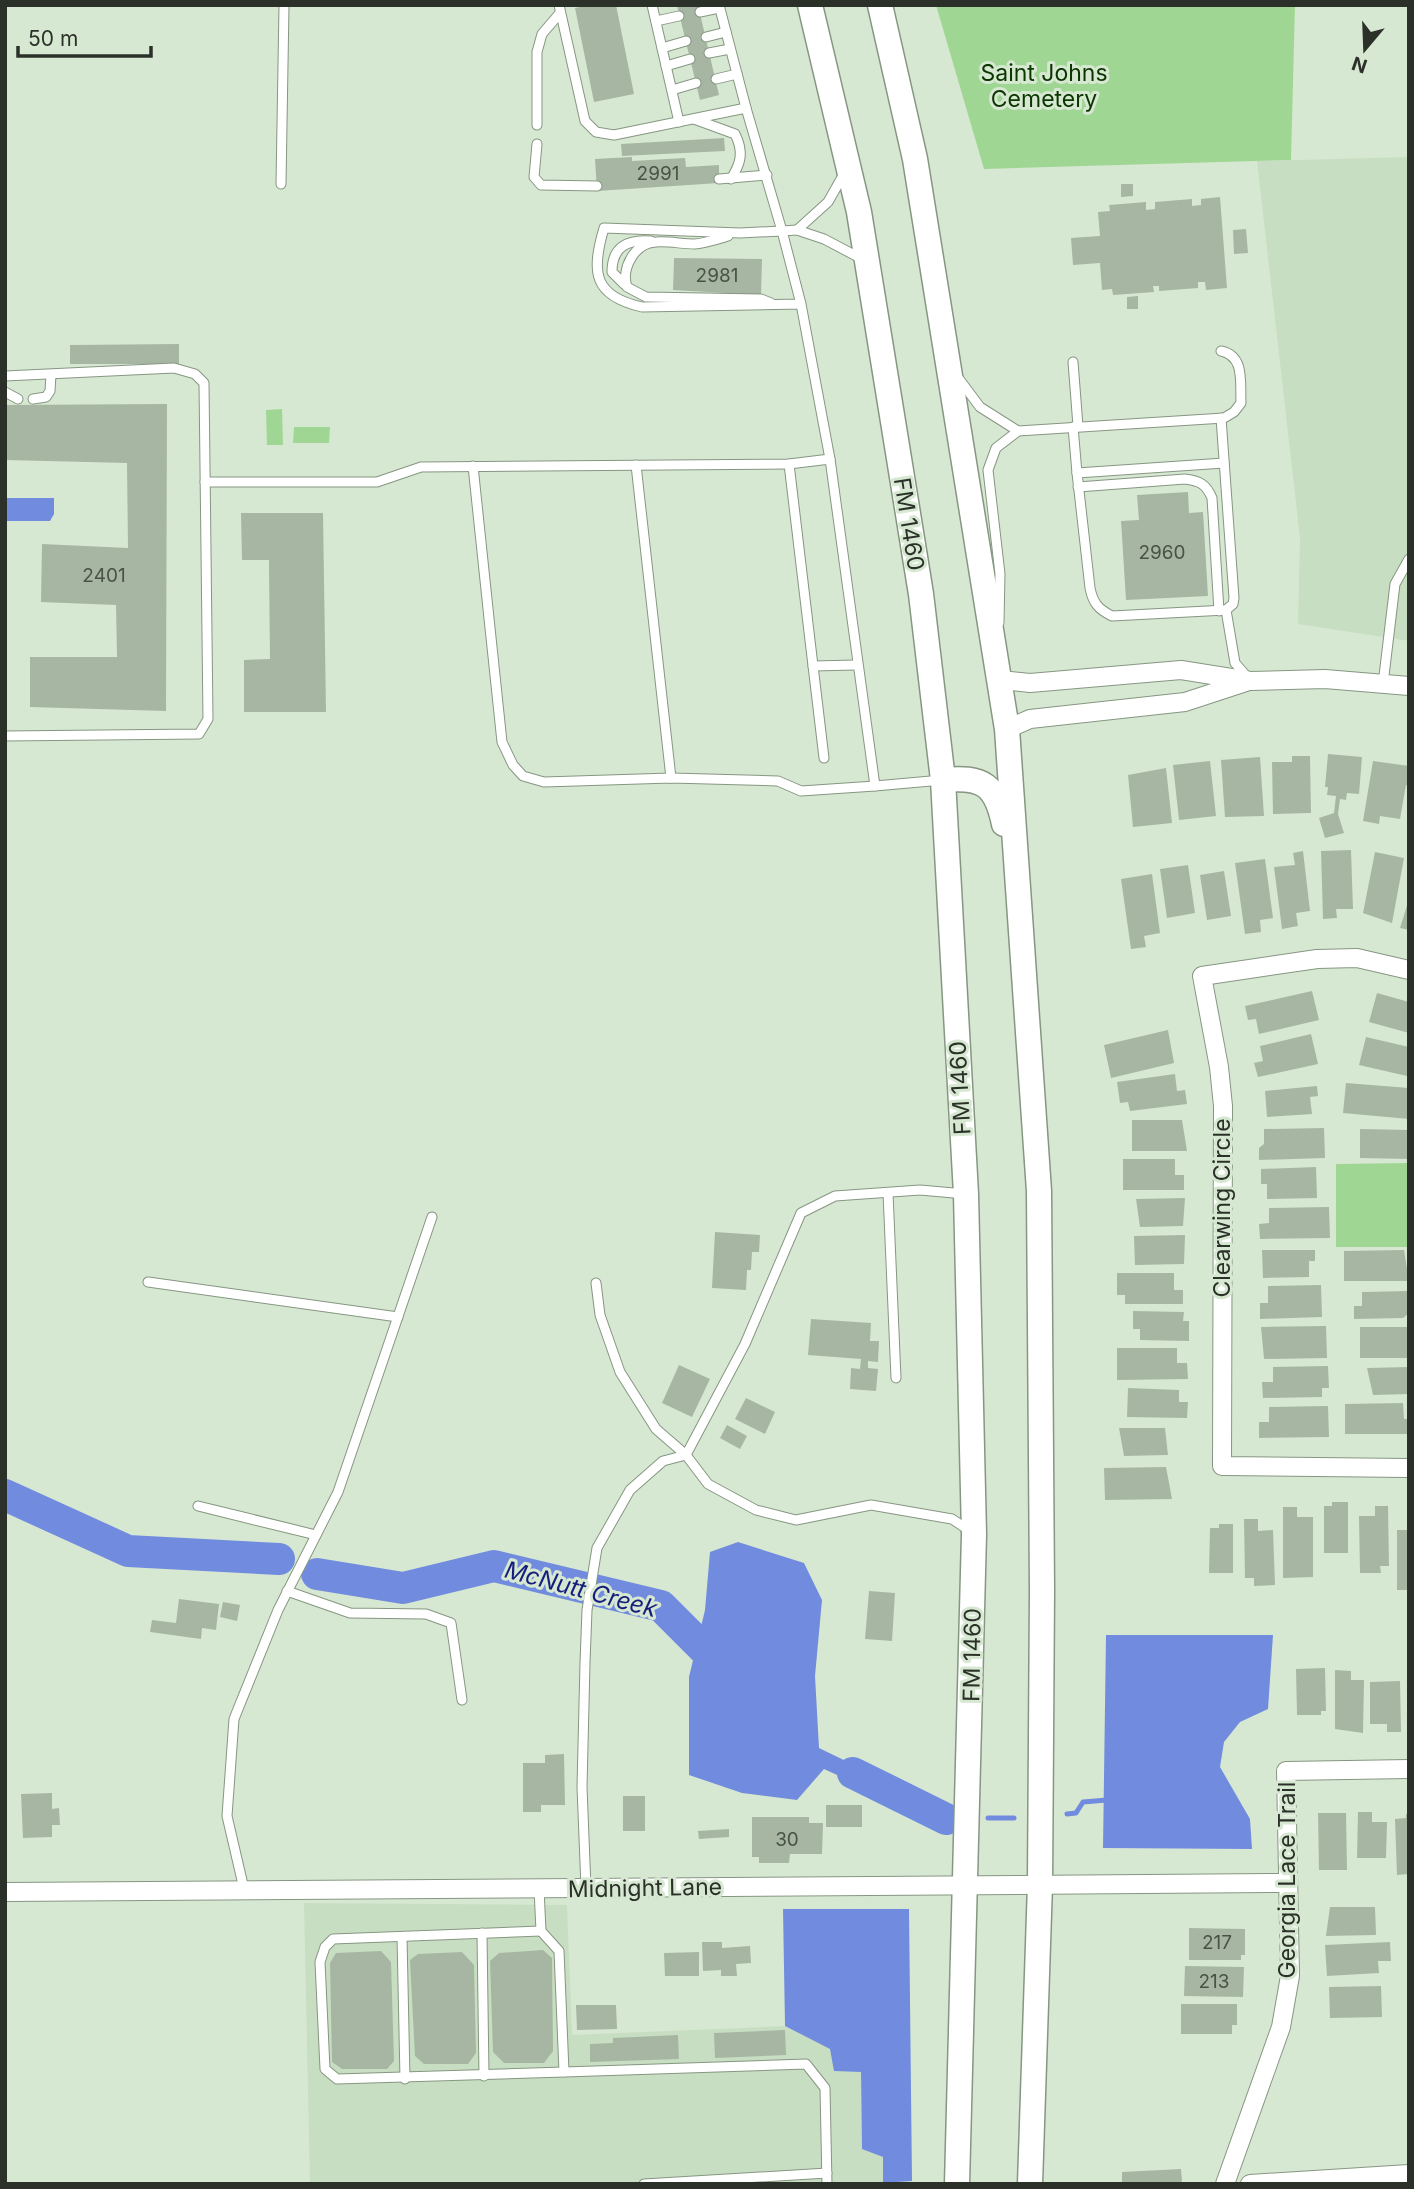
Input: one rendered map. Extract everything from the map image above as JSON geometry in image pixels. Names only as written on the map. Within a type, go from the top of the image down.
[{"type":"main road","name":"FM 1460","points":[[810,5],[848,167],[866,261],[921,594],[943,780],[966,1194],[974,1534],[957,2184]]},
{"type":"main road","points":[[880,5],[915,159],[1001,680],[1007,729],[1039,1192],[1042,1591],[1040,1884],[1030,2184]]},
{"type":"main road","points":[[943,780],[966,778],[987,785],[998,798],[1017,886]]},
{"type":"street","points":[[1001,680],[1030,683],[1181,670],[1250,681],[1325,680],[1409,686]]},
{"type":"street","points":[[1007,729],[1030,719],[1185,702],[1250,681]]},
{"type":"street","name":"Clearwing Circle","points":[[1409,970],[1357,958],[1317,959],[1202,976],[1219,1067],[1223,1106],[1222,1465],[1409,1468]]},
{"type":"street","name":"Georgia Lace Trail","points":[[1225,2184],[1280,2027],[1290,1976],[1286,1883],[1286,1771],[1409,1769]]},
{"type":"street","name":"Midnight Lane","points":[[5,1892],[1286,1883]]},
{"type":"street","points":[[1250,2184],[1409,2174]]},
{"type":"lane","points":[[281,184],[284,5]]},
{"type":"lane","points":[[652,5],[679,122]]},
{"type":"lane","points":[[700,12],[719,7],[801,304],[830,460],[856,665],[875,786]]},
{"type":"lane","points":[[559,9],[585,121],[596,132],[614,135],[746,107]]},
{"type":"lane","points":[[537,125],[537,52],[542,33],[559,9]]},
{"type":"lane","points":[[656,21],[680,16]]},
{"type":"lane","points":[[706,37],[726,32]]},
{"type":"lane","points":[[662,48],[685,41]]},
{"type":"lane","points":[[709,53],[730,49]]},
{"type":"lane","points":[[666,66],[690,59]]},
{"type":"lane","points":[[716,79],[737,74]]},
{"type":"lane","points":[[672,90],[696,83]]},
{"type":"lane","points":[[693,119],[735,134],[741,146],[740,165],[731,179]]},
{"type":"lane","points":[[537,144],[534,177],[541,185],[597,186]]},
{"type":"lane","points":[[797,230],[828,202],[848,167]]},
{"type":"lane","points":[[719,179],[767,175]]},
{"type":"lane","points":[[801,304],[642,307],[619,302],[604,290],[595,269],[604,228],[740,233],[797,230],[824,239],[866,261]]},
{"type":"lane","points":[[740,233],[697,244],[634,240],[619,247],[612,259],[612,272],[627,287],[646,297],[761,299],[779,305]]},
{"type":"lane","points":[[627,287],[623,276],[625,267],[638,251],[653,241]]},
{"type":"lane","points":[[996,648],[1001,610],[1000,573],[988,470],[996,448],[1018,431],[1221,418],[1234,412],[1241,403],[1238,362],[1232,353],[1221,351]]},
{"type":"lane","points":[[949,362],[980,407],[1018,431]]},
{"type":"lane","points":[[1073,362],[1078,488],[1090,587],[1092,600],[1100,610],[1112,617],[1223,610],[1234,598],[1221,418]]},
{"type":"lane","points":[[5,376],[174,368],[195,374],[204,383],[208,719],[199,734],[5,736]]},
{"type":"lane","points":[[33,399],[46,397],[50,391],[51,374]]},
{"type":"lane","points":[[5,393],[18,399]]},
{"type":"lane","points":[[205,482],[377,482],[421,467],[789,464],[830,460]]},
{"type":"lane","points":[[1077,474],[1224,463]]},
{"type":"lane","points":[[789,464],[824,758]]},
{"type":"lane","points":[[636,465],[671,778]]},
{"type":"lane","points":[[473,466],[502,742],[508,756],[523,776],[544,782],[671,778],[778,781],[801,792],[943,780]]},
{"type":"lane","points":[[1078,488],[1185,479],[1198,480],[1207,486],[1212,498],[1223,610],[1235,663],[1250,681]]},
{"type":"lane","points":[[1383,684],[1395,584],[1409,559]]},
{"type":"lane","points":[[813,666],[856,665]]},
{"type":"lane","points":[[586,1888],[582,1787],[587,1610],[597,1548],[630,1490],[663,1461],[686,1455],[745,1344],[801,1213],[835,1196],[919,1190],[966,1194]]},
{"type":"lane","points":[[888,1193],[896,1378]]},
{"type":"lane","points":[[244,1889],[227,1816],[234,1719],[288,1591],[338,1492],[432,1217]]},
{"type":"lane","points":[[148,1282],[398,1317]]},
{"type":"lane","points":[[596,1283],[600,1315],[620,1372],[656,1429],[686,1455],[708,1484],[756,1510],[796,1520],[871,1505],[952,1518],[974,1534]]},
{"type":"lane","points":[[198,1506],[316,1535]]},
{"type":"lane","points":[[288,1591],[350,1614],[426,1614],[451,1623],[462,1700]]},
{"type":"lane","points":[[539,1889],[541,1931],[559,1951],[564,2072]]},
{"type":"lane","points":[[541,1931],[333,1939],[325,1947],[320,1962],[325,2069],[337,2079],[405,2079],[806,2064],[825,2088],[827,2184]]},
{"type":"lane","points":[[482,1933],[484,2076]]},
{"type":"lane","points":[[402,1937],[405,2079]]},
{"type":"lane","points":[[643,2184],[827,2173]]},
{"type":"shaded area","points":[[1409,157],[1409,641],[1298,624],[1300,538],[1257,161]]},
{"type":"shaded area","points":[[304,1903],[567,1905],[572,2035],[785,2026],[831,2049],[861,2072],[862,2149],[883,2156],[883,2184],[310,2184]]},
{"type":"green space","name":"Saint Johns Cemetery","points":[[936,5],[1295,5],[1291,160],[984,169]]},
{"type":"green space","points":[[282,409],[283,445],[267,445],[266,410]]},
{"type":"green space","points":[[294,427],[330,427],[329,443],[293,443]]},
{"type":"green space","points":[[1409,1163],[1409,1247],[1336,1247],[1336,1164]]},
{"type":"water","points":[[5,498],[54,498],[54,514],[50,521],[5,521]]},
{"type":"water","points":[[738,1542],[804,1563],[822,1600],[815,1676],[819,1748],[891,1783],[892,1800],[824,1769],[797,1800],[742,1793],[689,1775],[689,1677],[705,1610],[710,1552]]},
{"type":"water","points":[[1106,1635],[1273,1635],[1268,1709],[1240,1722],[1224,1742],[1220,1767],[1250,1819],[1252,1849],[1103,1848]]},
{"type":"water","points":[[783,1909],[909,1909],[912,2181],[883,2183],[883,2157],[862,2149],[861,2072],[834,2071],[830,2049],[785,2026]]},
{"type":"building","points":[[616,5],[634,94],[594,102],[575,8]]},
{"type":"building","points":[[677,5],[698,5],[719,95],[700,100]]},
{"type":"building","points":[[724,138],[725,151],[622,156],[621,144]]},
{"type":"building","points":[[632,157],[632,161],[685,158],[686,167],[719,165],[719,183],[597,191],[595,159]]},
{"type":"building","points":[[1121,184],[1133,184],[1133,196],[1121,197]]},
{"type":"building","points":[[1220,197],[1227,288],[1206,290],[1205,282],[1198,282],[1198,288],[1159,291],[1159,286],[1153,286],[1154,292],[1113,295],[1112,289],[1102,290],[1100,263],[1073,265],[1071,238],[1100,236],[1098,212],[1110,211],[1109,205],[1146,202],[1146,210],[1155,209],[1155,202],[1192,199],[1192,206],[1201,205],[1201,199]]},
{"type":"building","points":[[1246,229],[1248,253],[1234,254],[1233,230]]},
{"type":"building","points":[[674,258],[762,259],[761,295],[673,290]]},
{"type":"building","points":[[1138,296],[1138,309],[1127,309],[1127,297]]},
{"type":"building","points":[[179,344],[179,364],[70,364],[70,345]]},
{"type":"building","points":[[167,404],[166,711],[30,707],[30,657],[117,657],[116,605],[41,602],[42,544],[128,548],[127,463],[5,460],[5,405]]},
{"type":"building","points":[[1188,492],[1189,513],[1203,512],[1208,596],[1126,600],[1121,521],[1139,520],[1137,495]]},
{"type":"building","points":[[241,513],[323,513],[326,712],[244,712],[244,660],[270,659],[269,560],[242,560]]},
{"type":"building","points":[[1328,754],[1362,757],[1359,794],[1347,793],[1346,800],[1340,799],[1338,814],[1344,833],[1325,838],[1319,818],[1334,813],[1336,796],[1327,795],[1328,787],[1325,787]]},
{"type":"building","points":[[1292,756],[1310,756],[1311,813],[1273,814],[1272,762],[1292,762]]},
{"type":"building","points":[[1260,757],[1264,816],[1225,817],[1221,760]]},
{"type":"building","points":[[1210,761],[1216,816],[1179,820],[1173,765]]},
{"type":"building","points":[[1373,761],[1409,766],[1409,786],[1406,785],[1400,819],[1380,816],[1379,824],[1363,821]]},
{"type":"building","points":[[1166,768],[1172,823],[1133,827],[1128,775]]},
{"type":"building","points":[[1351,850],[1353,909],[1336,909],[1337,918],[1323,919],[1321,851]]},
{"type":"building","points":[[1303,851],[1310,911],[1296,913],[1298,926],[1282,929],[1274,867],[1295,865],[1293,853]]},
{"type":"building","points":[[1375,852],[1404,858],[1392,923],[1363,913]]},
{"type":"building","points":[[1265,859],[1273,918],[1260,920],[1261,932],[1245,934],[1235,863]]},
{"type":"building","points":[[1188,865],[1195,913],[1167,918],[1160,869]]},
{"type":"building","points":[[1224,871],[1231,916],[1207,920],[1200,875]]},
{"type":"building","points":[[1152,874],[1160,933],[1144,936],[1146,947],[1131,949],[1121,879]]},
{"type":"building","points":[[1409,899],[1409,930],[1400,928]]},
{"type":"building","points":[[1312,991],[1319,1020],[1259,1034],[1256,1019],[1248,1020],[1245,1006]]},
{"type":"building","points":[[1377,993],[1409,1002],[1409,1033],[1369,1022]]},
{"type":"building","points":[[1168,1030],[1174,1063],[1111,1078],[1104,1045]]},
{"type":"building","points":[[1311,1034],[1318,1064],[1258,1077],[1254,1063],[1263,1061],[1260,1046]]},
{"type":"building","points":[[1366,1037],[1409,1047],[1407,1076],[1359,1065]]},
{"type":"building","points":[[1175,1074],[1177,1091],[1185,1090],[1187,1104],[1130,1111],[1128,1102],[1120,1103],[1117,1082]]},
{"type":"building","points":[[1346,1083],[1409,1088],[1409,1119],[1343,1113]]},
{"type":"building","points":[[1317,1086],[1318,1096],[1310,1097],[1312,1114],[1267,1117],[1265,1091]]},
{"type":"building","points":[[1132,1120],[1182,1120],[1187,1151],[1132,1151]]},
{"type":"building","points":[[1324,1128],[1325,1158],[1259,1160],[1259,1148],[1264,1144],[1264,1129]]},
{"type":"building","points":[[1360,1129],[1409,1130],[1409,1159],[1360,1158]]},
{"type":"building","points":[[1123,1159],[1175,1159],[1175,1175],[1184,1175],[1184,1190],[1123,1190]]},
{"type":"building","points":[[1316,1167],[1317,1198],[1267,1199],[1267,1184],[1261,1184],[1261,1169]]},
{"type":"building","points":[[1185,1198],[1183,1226],[1140,1227],[1136,1199]]},
{"type":"building","points":[[1329,1207],[1330,1238],[1260,1239],[1259,1224],[1269,1223],[1269,1208]]},
{"type":"building","points":[[715,1232],[760,1235],[759,1252],[752,1252],[751,1270],[747,1270],[746,1290],[712,1288]]},
{"type":"building","points":[[1185,1235],[1184,1264],[1135,1265],[1134,1236]]},
{"type":"building","points":[[1262,1250],[1315,1250],[1315,1261],[1309,1261],[1309,1277],[1263,1278]]},
{"type":"building","points":[[1404,1250],[1409,1281],[1344,1281],[1344,1251]]},
{"type":"building","points":[[1117,1273],[1174,1273],[1174,1290],[1183,1290],[1183,1304],[1125,1304],[1125,1295],[1117,1295]]},
{"type":"building","points":[[1321,1285],[1322,1317],[1260,1319],[1260,1303],[1268,1303],[1268,1286]]},
{"type":"building","points":[[1409,1291],[1408,1314],[1403,1318],[1354,1319],[1354,1306],[1362,1306],[1362,1292]]},
{"type":"building","points":[[1133,1311],[1184,1312],[1183,1321],[1189,1321],[1189,1341],[1140,1340],[1140,1329],[1133,1329]]},
{"type":"building","points":[[811,1319],[871,1323],[870,1341],[879,1341],[878,1362],[868,1361],[868,1368],[878,1369],[876,1391],[850,1389],[851,1368],[860,1369],[861,1359],[808,1355]]},
{"type":"building","points":[[1326,1326],[1327,1358],[1264,1359],[1261,1327]]},
{"type":"building","points":[[1360,1327],[1409,1327],[1409,1358],[1360,1358]]},
{"type":"building","points":[[1117,1348],[1177,1348],[1177,1363],[1187,1363],[1188,1379],[1117,1380]]},
{"type":"building","points":[[679,1365],[710,1379],[692,1417],[662,1403]]},
{"type":"building","points":[[1328,1366],[1329,1388],[1322,1388],[1322,1397],[1263,1398],[1262,1382],[1273,1382],[1273,1367]]},
{"type":"building","points":[[1409,1367],[1409,1394],[1373,1395],[1367,1368]]},
{"type":"building","points":[[1128,1388],[1179,1390],[1179,1402],[1188,1402],[1187,1418],[1127,1417]]},
{"type":"building","points":[[746,1398],[775,1412],[765,1434],[735,1419]]},
{"type":"building","points":[[1403,1403],[1404,1419],[1409,1419],[1409,1434],[1345,1434],[1345,1404]]},
{"type":"building","points":[[1328,1406],[1329,1437],[1259,1438],[1259,1422],[1269,1422],[1269,1407]]},
{"type":"building","points":[[727,1425],[747,1436],[740,1449],[720,1438]]},
{"type":"building","points":[[1119,1428],[1165,1428],[1168,1455],[1124,1456]]},
{"type":"building","points":[[1166,1467],[1172,1499],[1105,1500],[1104,1468]]},
{"type":"building","points":[[1332,1502],[1348,1502],[1348,1553],[1324,1553],[1324,1506],[1332,1506]]},
{"type":"building","points":[[1375,1506],[1388,1506],[1389,1566],[1380,1566],[1381,1573],[1360,1573],[1359,1516],[1375,1516]]},
{"type":"building","points":[[1283,1507],[1297,1507],[1297,1517],[1313,1517],[1313,1577],[1283,1578]]},
{"type":"building","points":[[1244,1519],[1258,1519],[1258,1531],[1273,1530],[1275,1585],[1254,1586],[1254,1578],[1245,1578]]},
{"type":"building","points":[[1219,1524],[1233,1524],[1233,1573],[1209,1573],[1210,1528],[1219,1528]]},
{"type":"building","points":[[1397,1530],[1409,1530],[1409,1590],[1397,1590]]},
{"type":"building","points":[[869,1591],[895,1593],[892,1641],[865,1639]]},
{"type":"building","points":[[179,1599],[219,1604],[216,1630],[202,1628],[201,1639],[150,1632],[152,1620],[176,1623]]},
{"type":"building","points":[[223,1602],[240,1605],[237,1621],[220,1617]]},
{"type":"building","points":[[1325,1668],[1326,1711],[1321,1711],[1321,1715],[1297,1715],[1296,1669]]},
{"type":"building","points":[[1335,1670],[1351,1671],[1351,1680],[1364,1680],[1363,1733],[1335,1729]]},
{"type":"building","points":[[1400,1681],[1401,1732],[1387,1732],[1387,1724],[1370,1724],[1370,1682]]},
{"type":"building","points":[[564,1754],[565,1805],[541,1805],[541,1812],[523,1812],[523,1763],[545,1763],[545,1755]]},
{"type":"building","points":[[52,1793],[52,1809],[59,1808],[60,1825],[52,1825],[52,1837],[23,1838],[21,1794]]},
{"type":"building","points":[[623,1796],[645,1796],[645,1831],[623,1831]]},
{"type":"building","points":[[826,1805],[862,1805],[862,1827],[826,1827]]},
{"type":"building","points":[[1358,1812],[1372,1812],[1372,1822],[1387,1822],[1386,1858],[1357,1858]]},
{"type":"building","points":[[1318,1813],[1346,1813],[1347,1870],[1319,1870]]},
{"type":"building","points":[[1406,1814],[1409,1814],[1409,1874],[1397,1875],[1395,1819],[1406,1818]]},
{"type":"building","points":[[752,1817],[809,1817],[809,1823],[823,1823],[822,1854],[790,1854],[789,1863],[759,1863],[759,1857],[752,1857]]},
{"type":"building","points":[[729,1829],[729,1837],[699,1839],[698,1831]]},
{"type":"building","points":[[1330,1907],[1375,1907],[1376,1935],[1326,1936]]},
{"type":"building","points":[[1189,1928],[1245,1929],[1245,1955],[1241,1955],[1241,1960],[1189,1960]]},
{"type":"building","points":[[702,1942],[722,1942],[722,1948],[750,1946],[751,1963],[736,1964],[737,1976],[721,1976],[721,1970],[703,1971]]},
{"type":"building","points":[[1390,1942],[1391,1961],[1378,1961],[1379,1973],[1327,1976],[1325,1945]]},
{"type":"building","points":[[543,1950],[552,1958],[553,2051],[544,2063],[504,2063],[493,2052],[490,1961],[499,1953]]},
{"type":"building","points":[[381,1951],[391,1962],[394,2061],[387,2069],[342,2069],[332,2062],[330,1963],[336,1953]]},
{"type":"building","points":[[462,1952],[474,1965],[476,2053],[468,2064],[424,2064],[415,2056],[410,1960],[418,1954]]},
{"type":"building","points":[[699,1952],[699,1976],[665,1976],[664,1953]]},
{"type":"building","points":[[1185,1966],[1244,1967],[1243,1997],[1184,1996]]},
{"type":"building","points":[[1381,1986],[1382,2017],[1330,2018],[1329,1987]]},
{"type":"building","points":[[1181,2004],[1237,2004],[1237,2025],[1232,2025],[1232,2034],[1181,2034]]},
{"type":"building","points":[[576,2005],[616,2005],[617,2029],[577,2030]]},
{"type":"building","points":[[785,2030],[786,2055],[715,2058],[714,2033]]},
{"type":"building","points":[[678,2035],[679,2059],[590,2062],[590,2044],[613,2043],[613,2038]]},
{"type":"building","points":[[1181,2169],[1182,2181],[1178,2184],[1122,2184],[1122,2172]]},
{"type":"waterway","name":"McNutt Creek","points":[[5,1495],[128,1551],[279,1559]]},
{"type":"waterway","name":"McNutt Creek","points":[[317,1574],[403,1588],[494,1566],[661,1606],[729,1674]]},
{"type":"waterway","name":"McNutt Creek","points":[[853,1773],[946,1819]]},
{"type":"waterway","name":"McNutt Creek","points":[[1067,1814],[1076,1813],[1083,1802],[1107,1800]]},
{"type":"waterway","name":"McNutt Creek","points":[[988,1818],[1014,1818]]}]
